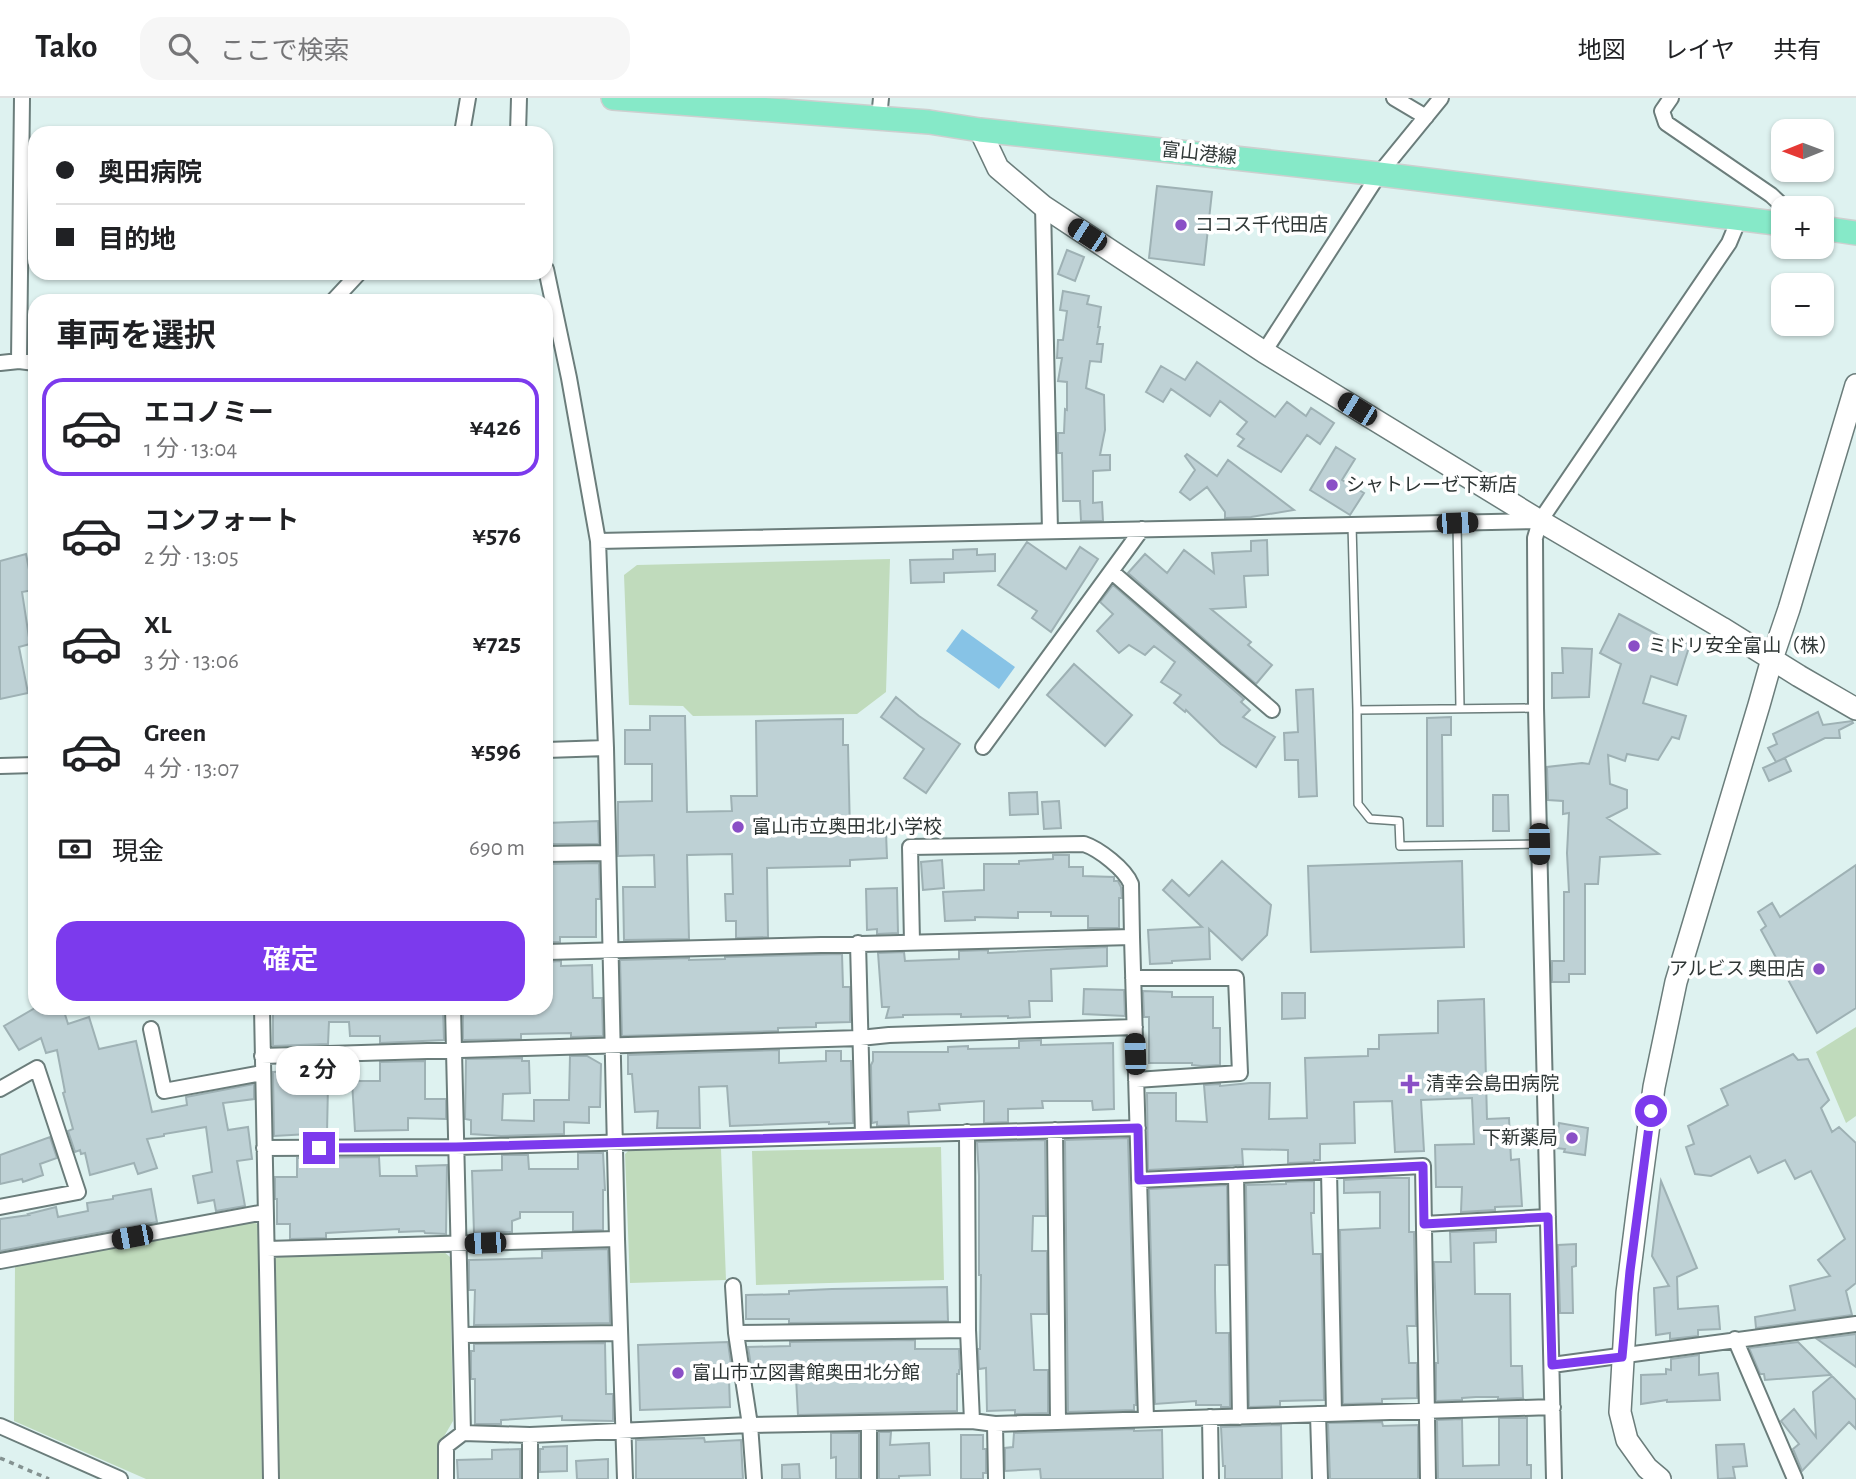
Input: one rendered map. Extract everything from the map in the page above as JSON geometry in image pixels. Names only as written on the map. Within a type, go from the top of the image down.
[{"type":"main road","name":"富山港線","points":[[612,98],[880,108],[929,122],[980,130],[1379,174],[1771,223]]},
{"type":"main road","points":[[1834,230],[1856,233]]},
{"type":"street","points":[[19,361],[22,98]]},
{"type":"street","points":[[463,126],[468,98]]},
{"type":"street","points":[[517,126],[519,98]]},
{"type":"street","points":[[1394,98],[1426,117]]},
{"type":"street","points":[[1264,352],[1379,174],[1441,98]]},
{"type":"street","points":[[1671,98],[1662,111],[1667,123],[1772,196]]},
{"type":"street","points":[[980,130],[998,168],[1043,206],[1264,352],[1539,521],[1856,709]]},
{"type":"street","points":[[1043,206],[1050,531]]},
{"type":"street","points":[[1554,1479],[1534,547],[1539,521],[1729,243],[1739,219]]},
{"type":"street","points":[[339,294],[352,280]]},
{"type":"street","points":[[553,302],[598,541],[625,1479]]},
{"type":"street","points":[[0,363],[28,362]]},
{"type":"street","points":[[1660,1479],[1647,1468],[1627,1440],[1619,1412],[1628,1293],[1653,1100],[1676,982],[1856,385]]},
{"type":"street","points":[[598,541],[1539,521]]},
{"type":"street","points":[[983,747],[1142,529]]},
{"type":"street","points":[[1112,572],[1272,710]]},
{"type":"street","points":[[553,750],[606,748]]},
{"type":"street","points":[[0,766],[28,765]]},
{"type":"street","points":[[912,942],[910,847],[1084,844],[1093,847],[1128,876],[1131,884],[1146,1419]]},
{"type":"street","points":[[553,854],[608,853]]},
{"type":"street","points":[[553,952],[1132,937]]},
{"type":"street","points":[[858,943],[863,1135]]},
{"type":"street","points":[[1133,978],[1236,978],[1240,1073],[1136,1080]]},
{"type":"street","points":[[262,1015],[271,1479]]},
{"type":"street","points":[[453,1015],[463,1433]]},
{"type":"street","points":[[262,1056],[1135,1027]]},
{"type":"street","points":[[151,1029],[164,1091],[262,1073]]},
{"type":"street","points":[[0,1089],[37,1068],[78,1192],[0,1207]]},
{"type":"street","points":[[264,1148],[456,1147],[1138,1128]]},
{"type":"street","points":[[1055,1130],[1058,1422]]},
{"type":"street","points":[[967,1132],[968,1330],[972,1421]]},
{"type":"street","points":[[1139,1180],[1423,1166],[1428,1479]]},
{"type":"street","points":[[1329,1171],[1334,1413]]},
{"type":"street","points":[[1236,1175],[1240,1416]]},
{"type":"street","points":[[0,1261],[265,1212]]},
{"type":"street","points":[[1424,1224],[1548,1217]]},
{"type":"street","points":[[267,1249],[617,1239]]},
{"type":"street","points":[[733,1286],[736,1333],[750,1425],[754,1479]]},
{"type":"street","points":[[1552,1365],[1856,1324]]},
{"type":"street","points":[[736,1333],[968,1330]]},
{"type":"street","points":[[461,1335],[620,1333]]},
{"type":"street","points":[[1735,1339],[1795,1479]]},
{"type":"street","points":[[446,1479],[446,1446],[463,1433],[530,1435],[750,1425],[972,1421],[995,1424],[1553,1407]]},
{"type":"street","points":[[1318,1414],[1320,1479]]},
{"type":"street","points":[[1210,1417],[1211,1479]]},
{"type":"street","points":[[869,1423],[869,1479]]},
{"type":"street","points":[[995,1424],[996,1479]]},
{"type":"street","points":[[0,1426],[120,1479]]},
{"type":"street","points":[[530,1435],[530,1479]]},
{"type":"lane","points":[[1457,523],[1460,708]]},
{"type":"lane","points":[[1352,525],[1359,804],[1370,819],[1399,821],[1400,846],[1539,844]]},
{"type":"lane","points":[[1356,710],[1536,708]]},
{"type":"path","points":[[0,1458],[50,1479]]},
{"type":"green space","points":[[890,559],[886,692],[857,714],[693,716],[683,706],[629,705],[624,575],[637,565]]},
{"type":"green space","points":[[1856,1027],[1856,1116],[1846,1123],[1816,1052]]},
{"type":"green space","points":[[941,1147],[944,1280],[756,1285],[752,1151]]},
{"type":"green space","points":[[630,1149],[721,1149],[726,1280],[630,1283],[625,1154]]},
{"type":"green space","points":[[250,1220],[259,1225],[262,1479],[146,1479],[14,1421],[15,1265]]},
{"type":"green space","points":[[443,1251],[450,1257],[453,1421],[439,1445],[440,1479],[279,1479],[274,1258]]},
{"type":"water","points":[[962,629],[1015,667],[999,689],[946,651]]},
{"type":"building","name":"ココス千代田店","points":[[1157,186],[1212,192],[1204,265],[1149,258]]},
{"type":"building","points":[[1067,250],[1084,257],[1075,281],[1058,274]]},
{"type":"building","points":[[1063,291],[1089,296],[1087,304],[1101,307],[1097,344],[1103,344],[1101,362],[1090,361],[1086,388],[1104,395],[1105,430],[1100,455],[1110,455],[1110,470],[1093,471],[1093,503],[1102,502],[1103,521],[1081,521],[1080,501],[1063,501],[1062,453],[1058,453],[1058,433],[1064,433],[1067,382],[1058,381],[1062,358],[1057,358],[1058,340],[1063,340],[1067,311],[1060,310]]},
{"type":"building","points":[[1197,362],[1275,417],[1287,402],[1306,416],[1311,408],[1334,423],[1320,444],[1307,435],[1281,472],[1238,446],[1244,439],[1237,434],[1247,422],[1220,401],[1210,416],[1171,389],[1163,402],[1146,392],[1161,366],[1185,380]]},
{"type":"building","name":"シャトレーゼ下新店","points":[[1336,447],[1355,459],[1342,480],[1364,493],[1350,515],[1310,490]]},
{"type":"building","points":[[1187,454],[1217,476],[1228,460],[1294,510],[1225,518],[1225,512],[1207,487],[1190,500],[1180,492],[1195,470],[1185,456]]},
{"type":"building","points":[[1267,540],[1268,575],[1244,576],[1246,607],[1211,609],[1251,642],[1248,645],[1272,665],[1256,684],[1128,573],[1145,554],[1167,573],[1184,550],[1214,573],[1212,553],[1251,551],[1251,541]]},
{"type":"building","points":[[1027,542],[1066,569],[1080,547],[1098,559],[1051,632],[1032,618],[1037,611],[998,585]]},
{"type":"building","points":[[977,549],[977,555],[995,554],[995,571],[944,573],[944,582],[911,583],[910,560],[953,559],[953,550]]},
{"type":"building","points":[[26,554],[28,591],[22,592],[28,645],[19,647],[28,693],[0,699],[0,561]]},
{"type":"building","points":[[1113,585],[1244,699],[1241,702],[1250,710],[1243,717],[1275,737],[1256,767],[1221,744],[1186,710],[1185,712],[1174,703],[1181,695],[1161,682],[1175,662],[1154,646],[1145,655],[1129,645],[1119,653],[1097,631],[1113,614],[1100,602]]},
{"type":"building","points":[[1619,614],[1673,643],[1673,640],[1690,644],[1677,685],[1651,676],[1643,703],[1686,716],[1679,739],[1672,737],[1658,760],[1627,754],[1625,761],[1608,755],[1610,784],[1627,790],[1627,808],[1607,818],[1659,854],[1600,857],[1598,884],[1585,884],[1585,974],[1569,974],[1569,982],[1552,982],[1552,961],[1564,961],[1564,892],[1569,892],[1569,813],[1563,814],[1563,801],[1548,800],[1547,767],[1589,764],[1621,664],[1600,653]]},
{"type":"building","points":[[1562,648],[1592,649],[1589,697],[1552,698],[1552,673],[1563,673]]},
{"type":"building","points":[[1074,664],[1132,715],[1105,746],[1047,695]]},
{"type":"building","points":[[1313,689],[1317,796],[1299,797],[1298,760],[1285,760],[1284,733],[1298,732],[1296,690]]},
{"type":"building","points":[[896,697],[960,744],[926,793],[904,778],[924,749],[881,717]]},
{"type":"building","points":[[1818,712],[1823,725],[1853,723],[1839,730],[1840,738],[1825,738],[1776,762],[1768,748],[1777,744],[1773,734]]},
{"type":"building","points":[[650,716],[685,716],[687,812],[732,811],[731,796],[757,796],[756,721],[843,719],[843,745],[848,745],[850,833],[886,832],[887,858],[850,860],[850,866],[767,868],[768,937],[736,938],[736,921],[726,921],[725,894],[733,894],[732,854],[687,855],[689,939],[624,940],[623,887],[655,887],[654,855],[618,856],[618,802],[652,801],[652,764],[625,764],[625,730],[650,730]]},
{"type":"building","points":[[1451,717],[1451,735],[1442,735],[1443,826],[1427,826],[1427,718]]},
{"type":"building","points":[[1785,758],[1791,771],[1769,781],[1763,768]]},
{"type":"building","points":[[1037,792],[1038,814],[1010,815],[1009,793]]},
{"type":"building","points":[[1493,795],[1508,795],[1509,831],[1493,831]]},
{"type":"building","points":[[1059,801],[1061,828],[1044,829],[1042,802]]},
{"type":"building","points":[[598,821],[599,844],[553,844],[553,823]]},
{"type":"building","points":[[1053,855],[1069,855],[1069,867],[1083,867],[1083,876],[1114,877],[1114,881],[1118,881],[1122,898],[1119,898],[1119,928],[1088,928],[1088,916],[1051,916],[1051,912],[1018,912],[1018,918],[975,917],[975,920],[945,921],[943,892],[984,890],[984,864],[1019,864],[1019,861],[1053,859]]},
{"type":"building","points":[[942,860],[944,888],[923,890],[921,862]]},
{"type":"building","points":[[1222,861],[1271,905],[1267,935],[1242,960],[1209,929],[1210,959],[1150,964],[1148,930],[1202,927],[1163,890],[1172,880],[1189,896]]},
{"type":"building","points":[[1462,861],[1464,947],[1311,952],[1308,866]]},
{"type":"building","points":[[599,863],[600,899],[596,899],[596,937],[560,937],[560,942],[553,942],[553,864]]},
{"type":"building","name":"アルビス 奥田店","points":[[1856,865],[1856,1008],[1817,1033],[1761,930],[1766,926],[1758,912],[1772,903],[1780,917]]},
{"type":"building","points":[[897,888],[898,933],[877,934],[877,929],[867,930],[866,889]]},
{"type":"building","points":[[1107,947],[1107,966],[1051,969],[1052,1001],[1029,1001],[1030,1017],[961,1017],[961,1014],[886,1018],[889,1007],[882,1007],[878,953],[904,952],[905,961],[959,959],[959,951],[988,950],[988,953]]},
{"type":"building","points":[[842,954],[843,987],[850,987],[850,1022],[816,1023],[816,1027],[778,1028],[778,1031],[622,1036],[620,960]]},
{"type":"building","points":[[561,961],[561,966],[592,965],[593,998],[602,998],[603,1036],[571,1037],[571,1033],[521,1034],[521,1039],[463,1040],[463,1015],[553,1015],[553,962]]},
{"type":"building","points":[[1084,989],[1124,990],[1125,1016],[1083,1014]]},
{"type":"building","points":[[1143,991],[1172,992],[1172,997],[1213,997],[1213,1028],[1220,1028],[1220,1065],[1149,1063],[1149,1017],[1144,1017]]},
{"type":"building","points":[[1282,993],[1305,993],[1305,1018],[1282,1019]]},
{"type":"building","points":[[1484,999],[1487,1119],[1509,1118],[1511,1160],[1519,1159],[1522,1206],[1461,1212],[1462,1187],[1436,1187],[1435,1145],[1474,1144],[1472,1098],[1421,1100],[1424,1151],[1395,1152],[1392,1101],[1354,1102],[1355,1143],[1320,1144],[1320,1160],[1314,1162],[1288,1163],[1288,1150],[1242,1149],[1243,1165],[1148,1170],[1147,1093],[1176,1093],[1176,1121],[1207,1122],[1204,1085],[1270,1083],[1269,1119],[1307,1118],[1305,1058],[1368,1056],[1368,1049],[1379,1049],[1379,1035],[1438,1033],[1438,1001]]},
{"type":"building","points":[[28,1012],[28,1015],[65,1015],[68,1024],[89,1017],[99,1049],[136,1041],[152,1112],[187,1105],[186,1097],[254,1084],[254,1099],[223,1103],[228,1130],[248,1127],[252,1159],[237,1161],[245,1206],[216,1211],[214,1200],[198,1203],[193,1176],[212,1172],[206,1127],[147,1139],[157,1168],[138,1174],[134,1163],[90,1175],[85,1153],[81,1154],[80,1150],[75,1152],[68,1131],[73,1129],[63,1093],[65,1092],[57,1050],[46,1053],[41,1038],[19,1050],[4,1026]]},
{"type":"building","points":[[273,1015],[443,1015],[444,1040],[380,1043],[380,1036],[350,1036],[349,1022],[329,1022],[328,1044],[273,1046]]},
{"type":"building","points":[[1041,1040],[1041,1045],[1113,1043],[1114,1109],[1093,1110],[1092,1101],[1042,1101],[1043,1108],[1008,1109],[1008,1122],[984,1123],[984,1101],[939,1104],[940,1110],[908,1112],[909,1125],[877,1126],[877,1122],[872,1123],[873,1052],[948,1052],[948,1047],[968,1046],[968,1049],[1019,1048],[1019,1041]]},
{"type":"building","points":[[779,1050],[779,1063],[826,1061],[826,1051],[841,1051],[841,1061],[851,1061],[853,1123],[730,1126],[727,1086],[699,1087],[700,1128],[657,1128],[658,1111],[635,1112],[632,1074],[628,1074],[628,1055]]},
{"type":"building","points":[[1793,1054],[1798,1060],[1808,1059],[1829,1100],[1821,1108],[1832,1132],[1839,1127],[1856,1143],[1856,1283],[1846,1291],[1852,1315],[1756,1328],[1755,1317],[1795,1310],[1790,1286],[1830,1276],[1818,1260],[1845,1239],[1811,1171],[1795,1179],[1785,1160],[1758,1173],[1750,1156],[1711,1176],[1695,1174],[1686,1147],[1694,1144],[1688,1126],[1728,1105],[1721,1089]]},
{"type":"building","points":[[570,1056],[587,1056],[601,1064],[600,1107],[589,1107],[589,1123],[564,1122],[564,1134],[471,1134],[471,1120],[465,1119],[466,1059],[522,1058],[522,1061],[529,1061],[530,1093],[503,1094],[502,1120],[534,1121],[534,1100],[569,1100]]},
{"type":"building","points":[[425,1061],[425,1099],[446,1099],[446,1119],[408,1118],[408,1130],[355,1131],[352,1081],[380,1081],[380,1062]]},
{"type":"building","points":[[293,1071],[293,1087],[328,1085],[327,1133],[274,1136],[273,1072]]},
{"type":"building","name":"下新薬局","points":[[1559,1123],[1588,1128],[1585,1155],[1556,1148]]},
{"type":"building","points":[[50,1137],[57,1158],[40,1164],[43,1175],[23,1182],[22,1179],[0,1184],[0,1155]]},
{"type":"building","points":[[1128,1138],[1136,1405],[1134,1410],[1068,1412],[1065,1140]]},
{"type":"building","points":[[1045,1140],[1046,1216],[1033,1216],[1032,1251],[1047,1251],[1047,1314],[1031,1314],[1034,1370],[1048,1370],[1048,1413],[987,1411],[986,1368],[979,1369],[978,1349],[981,1275],[977,1142]]},
{"type":"building","points":[[578,1153],[603,1153],[603,1230],[573,1231],[573,1212],[520,1212],[520,1218],[512,1221],[512,1232],[474,1233],[472,1171],[502,1170],[502,1155],[528,1155],[529,1169],[578,1169]]},
{"type":"building","points":[[379,1157],[380,1176],[417,1176],[416,1166],[447,1165],[446,1234],[399,1232],[399,1229],[326,1233],[326,1238],[290,1239],[290,1224],[277,1224],[275,1177],[297,1177],[297,1158]]},
{"type":"building","points":[[1409,1178],[1409,1232],[1414,1232],[1416,1326],[1407,1326],[1409,1363],[1417,1363],[1417,1398],[1382,1399],[1382,1403],[1343,1404],[1340,1230],[1380,1228],[1380,1192],[1344,1193],[1344,1180]]},
{"type":"building","points":[[1314,1181],[1314,1213],[1311,1213],[1313,1254],[1321,1254],[1324,1400],[1280,1401],[1280,1406],[1249,1407],[1246,1185]]},
{"type":"building","points":[[1661,1181],[1697,1268],[1677,1277],[1678,1309],[1718,1306],[1720,1329],[1698,1330],[1698,1336],[1670,1339],[1670,1333],[1656,1335],[1654,1288],[1669,1286],[1652,1256]]},
{"type":"building","points":[[1227,1185],[1228,1265],[1215,1265],[1215,1290],[1216,1333],[1229,1333],[1230,1407],[1196,1405],[1196,1401],[1155,1404],[1149,1189]]},
{"type":"building","points":[[151,1189],[157,1222],[0,1251],[0,1219],[29,1215],[56,1207],[58,1217],[88,1211],[87,1203]]},
{"type":"building","points":[[1496,1230],[1496,1242],[1474,1243],[1475,1294],[1510,1294],[1511,1366],[1522,1366],[1523,1398],[1476,1397],[1436,1401],[1438,1363],[1434,1262],[1451,1262],[1450,1232]]},
{"type":"building","points":[[1576,1244],[1576,1266],[1572,1267],[1573,1313],[1560,1313],[1558,1245]]},
{"type":"building","points":[[608,1249],[610,1323],[474,1325],[475,1290],[469,1290],[469,1260],[542,1258],[542,1251]]},
{"type":"building","points":[[947,1287],[948,1321],[789,1323],[789,1319],[746,1319],[746,1295],[832,1289]]},
{"type":"building","points":[[1856,1334],[1856,1367],[1817,1339]]},
{"type":"building","points":[[915,1340],[915,1349],[959,1349],[957,1411],[798,1415],[796,1378],[753,1379],[748,1347],[790,1346],[790,1342]]},
{"type":"building","points":[[728,1342],[733,1379],[729,1379],[730,1407],[640,1410],[638,1345]]},
{"type":"building","points":[[1798,1342],[1831,1375],[1765,1380],[1749,1348]]},
{"type":"building","points":[[605,1343],[606,1394],[613,1394],[613,1421],[562,1420],[562,1416],[501,1420],[501,1424],[475,1424],[475,1379],[471,1379],[471,1351],[474,1351],[474,1344]]},
{"type":"building","points":[[1699,1355],[1699,1375],[1718,1373],[1720,1400],[1667,1400],[1641,1404],[1641,1375],[1666,1374],[1666,1369],[1671,1370],[1671,1359]]},
{"type":"building","points":[[1832,1376],[1856,1400],[1856,1429],[1849,1422],[1802,1471],[1793,1449],[1799,1444],[1781,1421],[1794,1409],[1816,1437],[1813,1392]]},
{"type":"building","points":[[1499,1418],[1527,1418],[1527,1465],[1531,1465],[1531,1479],[1438,1479],[1437,1420],[1462,1419],[1463,1466],[1499,1465]]},
{"type":"building","points":[[1382,1422],[1383,1426],[1418,1425],[1418,1479],[1330,1479],[1328,1423]]},
{"type":"building","points":[[1281,1425],[1282,1479],[1225,1479],[1221,1427]]},
{"type":"building","points":[[1162,1430],[1163,1479],[1041,1479],[1040,1469],[1005,1471],[1005,1448],[1013,1447],[1014,1433]]},
{"type":"building","points":[[879,1432],[891,1432],[890,1445],[929,1443],[930,1475],[879,1479]]},
{"type":"building","points":[[831,1433],[859,1433],[859,1479],[836,1479],[836,1457],[831,1458]]},
{"type":"building","points":[[961,1435],[983,1435],[986,1473],[983,1473],[983,1479],[961,1479]]},
{"type":"building","points":[[704,1438],[705,1442],[741,1440],[743,1479],[636,1479],[636,1440]]},
{"type":"building","points":[[1744,1444],[1747,1466],[1733,1467],[1735,1478],[1718,1479],[1716,1445]]},
{"type":"building","points":[[567,1446],[567,1471],[540,1472],[540,1449]]},
{"type":"building","points":[[520,1449],[520,1479],[458,1479],[457,1460],[492,1459],[492,1450]]},
{"type":"building","points":[[608,1459],[608,1479],[577,1479],[576,1461]]},
{"type":"building","points":[[799,1464],[800,1479],[782,1479],[782,1465]]},
{"type":"place","name":"ココス千代田店","points":[[1181,225]]},
{"type":"place","name":"シャトレーゼ下新店","points":[[1332,485]]},
{"type":"place","name":"ミドリ安全富山（株）","points":[[1634,646]]},
{"type":"place","name":"富山市立奥田北小学校","points":[[738,827]]},
{"type":"place","name":"アルビス 奥田店","points":[[1819,969]]},
{"type":"place","name":"清幸会島田病院","points":[[1410,1084]]},
{"type":"place","name":"下新薬局","points":[[1572,1138]]},
{"type":"place","name":"富山市立図書館奥田北分館","points":[[678,1373]]},
{"type":"route","points":[[319,1148],[456,1147],[1138,1128],[1139,1180],[1423,1166],[1424,1224],[1548,1217],[1552,1365],[1622,1357],[1630,1271],[1651,1111]]}]
